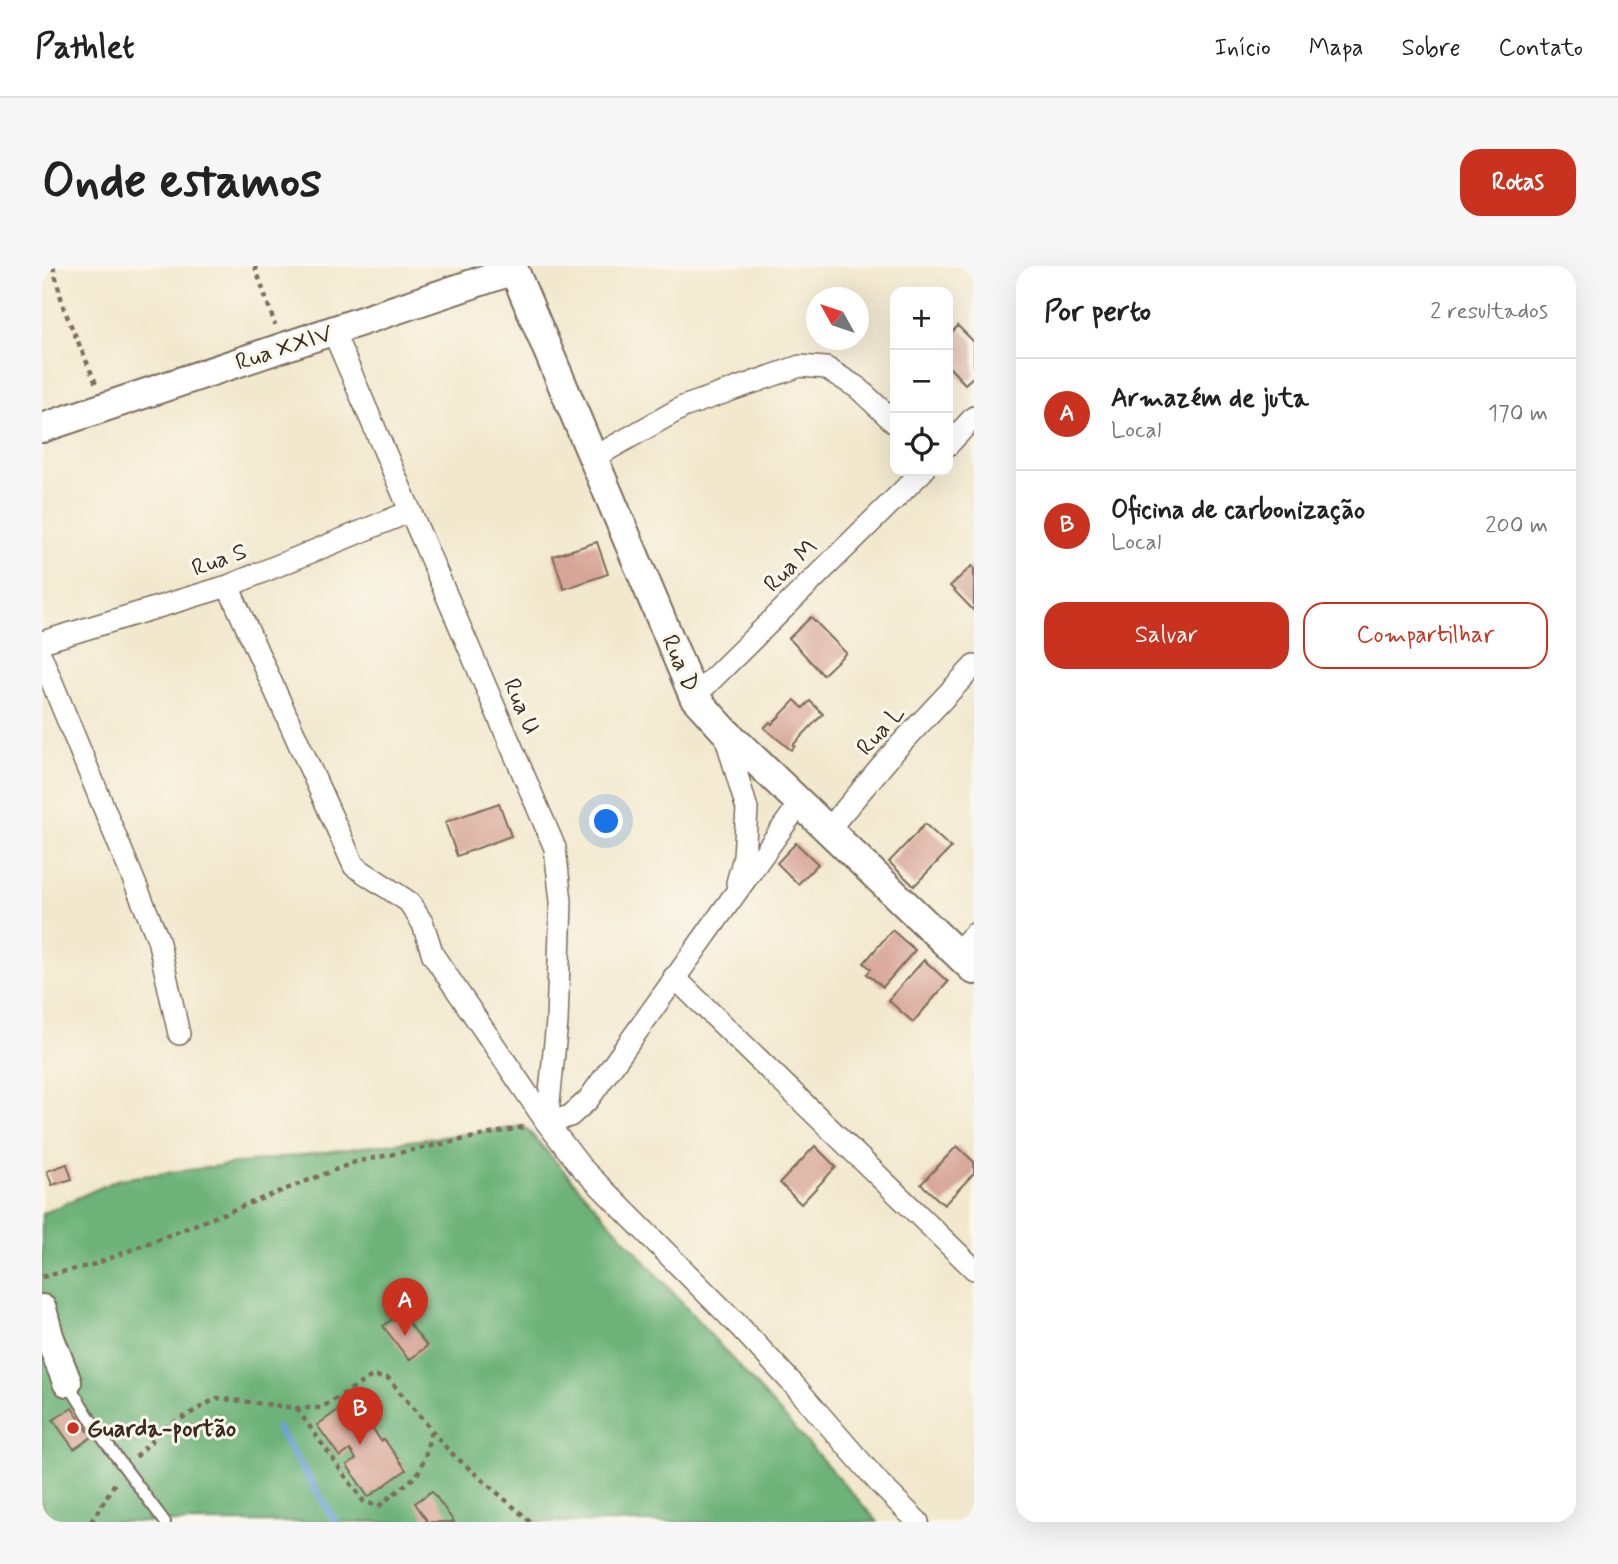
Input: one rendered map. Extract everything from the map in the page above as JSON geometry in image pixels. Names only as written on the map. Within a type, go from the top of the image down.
[{"type":"street","name":"Rua XXIV","points":[[42,428],[520,268]]},
{"type":"street","name":"Rua D","points":[[520,268],[593,458],[694,697],[724,730],[828,830],[968,952]]},
{"type":"street","name":"Rua U","points":[[333,331],[555,848],[560,915],[556,1022],[547,1123]]},
{"type":"street","points":[[593,458],[683,407],[800,366],[827,368],[858,388],[890,418]]},
{"type":"street","points":[[953,440],[974,417]]},
{"type":"street","name":"Rua M","points":[[694,697],[918,476]]},
{"type":"street","name":"Rua S","points":[[42,642],[228,586],[410,512]]},
{"type":"street","points":[[228,586],[354,866],[409,902],[423,924],[433,955],[547,1123],[581,1167],[740,1327],[918,1522]]},
{"type":"street","points":[[42,658],[158,939],[179,1034]]},
{"type":"street","name":"Rua L","points":[[828,830],[898,747],[974,666]]},
{"type":"street","points":[[724,730],[747,809],[744,858],[733,895]]},
{"type":"street","points":[[547,1123],[570,1116],[588,1100],[800,803]]},
{"type":"street","points":[[674,977],[974,1269]]},
{"type":"street","points":[[42,1309],[49,1336],[67,1382]]},
{"type":"lane","points":[[67,1382],[102,1436],[165,1522]]},
{"type":"path","points":[[52,266],[64,309],[106,407]]},
{"type":"path","points":[[255,266],[282,348]]},
{"type":"path","points":[[42,1277],[95,1264],[355,1161],[547,1123]]},
{"type":"path","points":[[91,1522],[109,1490],[126,1468],[163,1429],[217,1398],[296,1408],[321,1408],[372,1376],[388,1378],[449,1451],[531,1522]]},
{"type":"path","points":[[296,1408],[364,1502],[379,1506],[417,1475],[425,1457],[431,1430]]},
{"type":"green space","points":[[524,1126],[878,1522],[42,1522],[42,1214],[119,1179]]},
{"type":"building","points":[[958,326],[974,342],[974,376],[965,384],[953,371],[953,331]]},
{"type":"building","points":[[597,542],[608,574],[564,589],[553,556]]},
{"type":"building","points":[[972,566],[974,568],[974,611],[950,586]]},
{"type":"building","points":[[811,617],[846,653],[823,675],[789,638]]},
{"type":"building","points":[[795,700],[803,708],[810,701],[823,714],[791,750],[764,728],[770,722],[772,724]]},
{"type":"building","points":[[499,803],[511,836],[457,856],[445,822]]},
{"type":"building","points":[[925,824],[951,848],[914,886],[889,862]]},
{"type":"building","points":[[796,843],[818,864],[798,884],[777,863]]},
{"type":"building","points":[[892,930],[915,950],[883,987],[867,974],[871,969],[864,963]]},
{"type":"building","points":[[924,960],[948,982],[913,1022],[888,1000]]},
{"type":"building","points":[[815,1146],[836,1167],[801,1204],[780,1183]]},
{"type":"building","points":[[957,1146],[974,1162],[974,1173],[944,1205],[921,1184]]},
{"type":"building","points":[[67,1164],[72,1179],[52,1185],[47,1171]]},
{"type":"building","points":[[401,1313],[427,1346],[409,1360],[383,1326]]},
{"type":"building","points":[[354,1399],[381,1441],[384,1439],[406,1470],[368,1497],[347,1465],[356,1459],[350,1450],[340,1457],[317,1425]]},
{"type":"building","name":"Guarda-portão","points":[[72,1408],[92,1437],[74,1449],[53,1420]]},
{"type":"building","points":[[432,1491],[454,1522],[428,1522],[415,1503]]},
{"type":"waterway","points":[[277,1428],[336,1522]]},
{"type":"place","name":"Armazém de juta","points":[[405,1336]]},
{"type":"place","name":"Guarda-portão","points":[[73,1428]]},
{"type":"place","name":"Oficina de carbonização","points":[[360,1445]]}]
